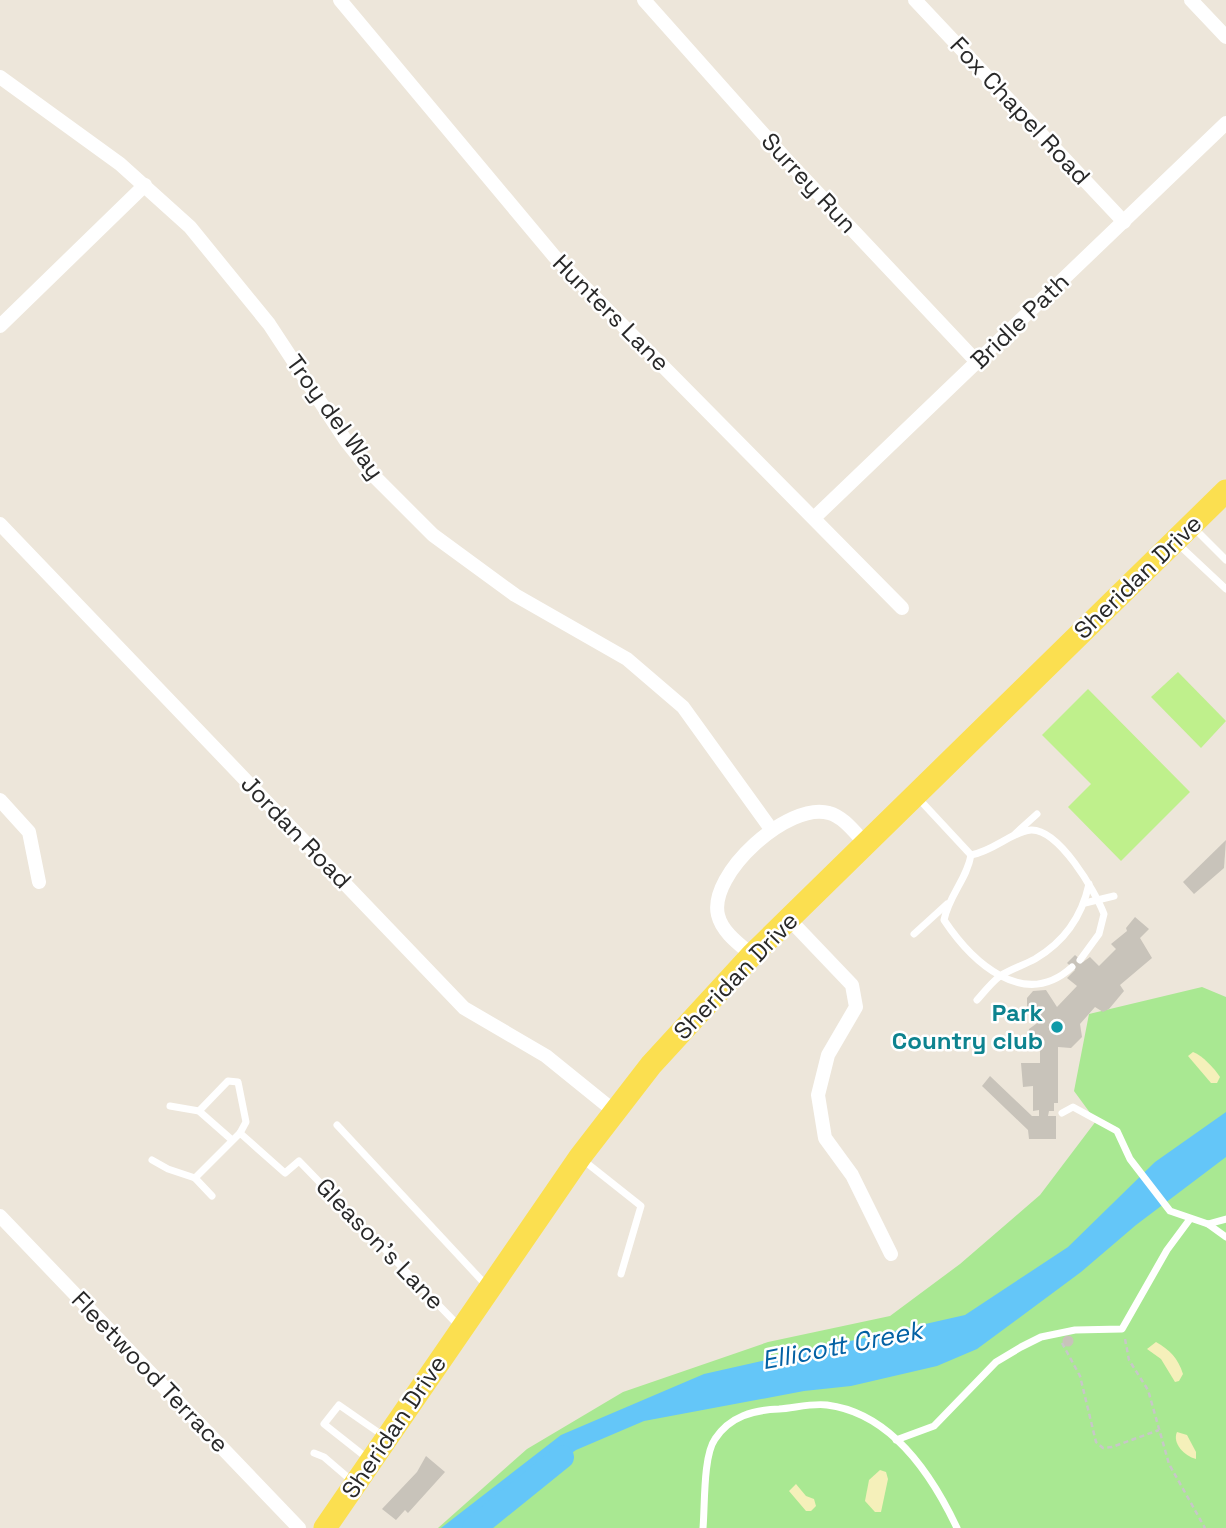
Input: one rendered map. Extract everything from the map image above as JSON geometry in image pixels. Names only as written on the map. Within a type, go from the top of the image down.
[{"type":"main road","name":"Sheridan Drive","points":[[325,1528],[580,1157],[651,1065],[752,955],[1226,491]]},
{"type":"street","name":"Hunters Lane","points":[[340,0],[554,256],[902,608]]},
{"type":"street","name":"Surrey Run","points":[[644,0],[783,156],[977,362]]},
{"type":"street","name":"Fox Chapel Road","points":[[915,0],[1124,222]]},
{"type":"street","points":[[1191,0],[1226,37]]},
{"type":"street","name":"Troy del Way","points":[[0,77],[74,128],[145,185],[190,228],[241,286],[320,404],[374,475],[433,535],[515,595],[627,659],[661,685],[683,707],[771,829]]},
{"type":"street","name":"Bridle Path","points":[[814,518],[1226,123]]},
{"type":"street","points":[[0,326],[145,185]]},
{"type":"street","name":"Jordan Road","points":[[0,524],[464,1008],[546,1056],[614,1111]]},
{"type":"street","points":[[0,800],[29,832],[39,882]]},
{"type":"street","points":[[752,955],[722,927],[717,913],[719,896],[748,851],[771,829],[802,816],[830,813],[866,844]]},
{"type":"street","points":[[789,919],[852,985],[856,1007],[828,1055],[818,1095],[825,1138],[852,1175],[891,1254]]},
{"type":"street","name":"Fleetwood Terrace","points":[[0,1216],[299,1528]]},
{"type":"lane","points":[[1183,533],[1226,561]]},
{"type":"lane","points":[[1183,533],[1226,589]]},
{"type":"lane","points":[[915,795],[971,855]]},
{"type":"lane","points":[[971,855],[989,852],[1037,814]]},
{"type":"lane","points":[[1012,836],[1032,830],[1051,837],[1090,884],[1100,893],[1114,896],[1099,902],[1085,903]]},
{"type":"lane","points":[[914,934],[947,903],[968,871],[971,855]]},
{"type":"lane","points":[[1080,960],[1099,934],[1104,914],[1090,884]]},
{"type":"lane","points":[[977,1000],[1000,976],[1037,958],[1057,942],[1075,922],[1085,903],[1090,884]]},
{"type":"lane","points":[[947,903],[944,920],[952,931],[1000,976],[1019,985],[1041,984],[1059,979],[1072,967]]},
{"type":"lane","points":[[195,1178],[240,1133],[246,1122],[238,1082],[228,1082],[200,1111]]},
{"type":"lane","points":[[170,1106],[200,1111],[232,1140]]},
{"type":"lane","points":[[1062,1113],[1073,1107],[1117,1131],[1134,1163],[1170,1211],[1208,1224],[1226,1237]]},
{"type":"lane","points":[[337,1125],[489,1288]]},
{"type":"lane","name":"Gleason's Lane","points":[[240,1133],[285,1172],[299,1161],[461,1328]]},
{"type":"lane","points":[[580,1157],[641,1206],[621,1274]]},
{"type":"lane","points":[[152,1160],[168,1169],[195,1178],[212,1196]]},
{"type":"lane","points":[[896,1440],[934,1426],[996,1362],[1041,1338],[1075,1330],[1122,1329],[1160,1261],[1191,1219]]},
{"type":"lane","points":[[1208,1224],[1226,1219]]},
{"type":"lane","points":[[371,1461],[324,1424],[339,1405],[386,1438]]},
{"type":"lane","points":[[703,1528],[713,1441],[734,1419],[755,1410],[825,1405],[854,1412],[878,1423],[937,1489],[957,1528]]},
{"type":"lane","points":[[314,1453],[324,1457],[355,1483]]},
{"type":"path","points":[[1122,1329],[1129,1360],[1148,1390],[1168,1464],[1205,1528]]},
{"type":"path","points":[[1059,1333],[1066,1354],[1080,1376],[1096,1442],[1103,1448],[1112,1447],[1159,1430]]},
{"type":"green space","points":[[1178,672],[1226,721],[1201,748],[1151,697]]},
{"type":"green space","points":[[1088,689],[1190,792],[1121,861],[1068,807],[1091,784],[1042,735]]},
{"type":"green space","name":"Park Country club","points":[[1202,987],[1226,997],[1226,1528],[438,1528],[527,1449],[623,1392],[768,1342],[890,1316],[960,1264],[1040,1195],[1096,1121],[1074,1091],[1089,1014]]},
{"type":"sand","points":[[1193,1052],[1218,1074],[1220,1077],[1217,1083],[1211,1083],[1188,1056]]},
{"type":"sand","points":[[1156,1342],[1169,1351],[1179,1363],[1183,1374],[1179,1381],[1175,1382],[1161,1359],[1147,1349]]},
{"type":"sand","points":[[1177,1432],[1187,1435],[1196,1452],[1196,1459],[1180,1448],[1176,1440]]},
{"type":"sand","points":[[880,1470],[886,1472],[888,1479],[881,1512],[875,1512],[865,1501],[869,1480]]},
{"type":"sand","points":[[796,1484],[806,1496],[814,1499],[816,1506],[811,1511],[806,1511],[789,1491]]},
{"type":"water","points":[[1226,1112],[1226,1157],[1136,1225],[1081,1272],[977,1349],[937,1366],[851,1386],[804,1391],[644,1421],[576,1450],[466,1528],[441,1528],[561,1435],[704,1374],[965,1315],[1068,1247],[1155,1162]]},
{"type":"building","points":[[1226,840],[1224,868],[1194,894],[1183,882]]},
{"type":"building","name":"Park Country club","points":[[1135,917],[1149,929],[1140,938],[1152,958],[1120,985],[1124,991],[1109,1009],[1103,1012],[1095,1007],[1080,1024],[1082,1037],[1071,1048],[1058,1047],[1058,1103],[1054,1103],[1054,1111],[1049,1111],[1048,1116],[1056,1116],[1056,1139],[1029,1139],[1028,1130],[982,1086],[990,1076],[1032,1116],[1039,1116],[1039,1110],[1033,1111],[1033,1086],[1023,1087],[1021,1063],[1040,1063],[1040,1050],[1026,1047],[1029,1029],[1040,1021],[1027,1010],[1027,998],[1033,991],[1046,990],[1057,1007],[1077,986],[1067,978],[1075,970],[1067,963],[1075,955],[1083,962],[1090,957],[1099,966],[1116,949],[1111,944],[1127,931],[1126,928]]},
{"type":"building","points":[[1068,1335],[1074,1341],[1068,1347],[1062,1341]]},
{"type":"building","points":[[426,1456],[445,1472],[408,1513],[405,1510],[396,1520],[382,1509],[417,1472]]},
{"type":"waterway","name":"Ellicott Creek","points":[[474,1528],[562,1457]]},
{"type":"place","name":"Park Country club","points":[[1057,1027]]}]
